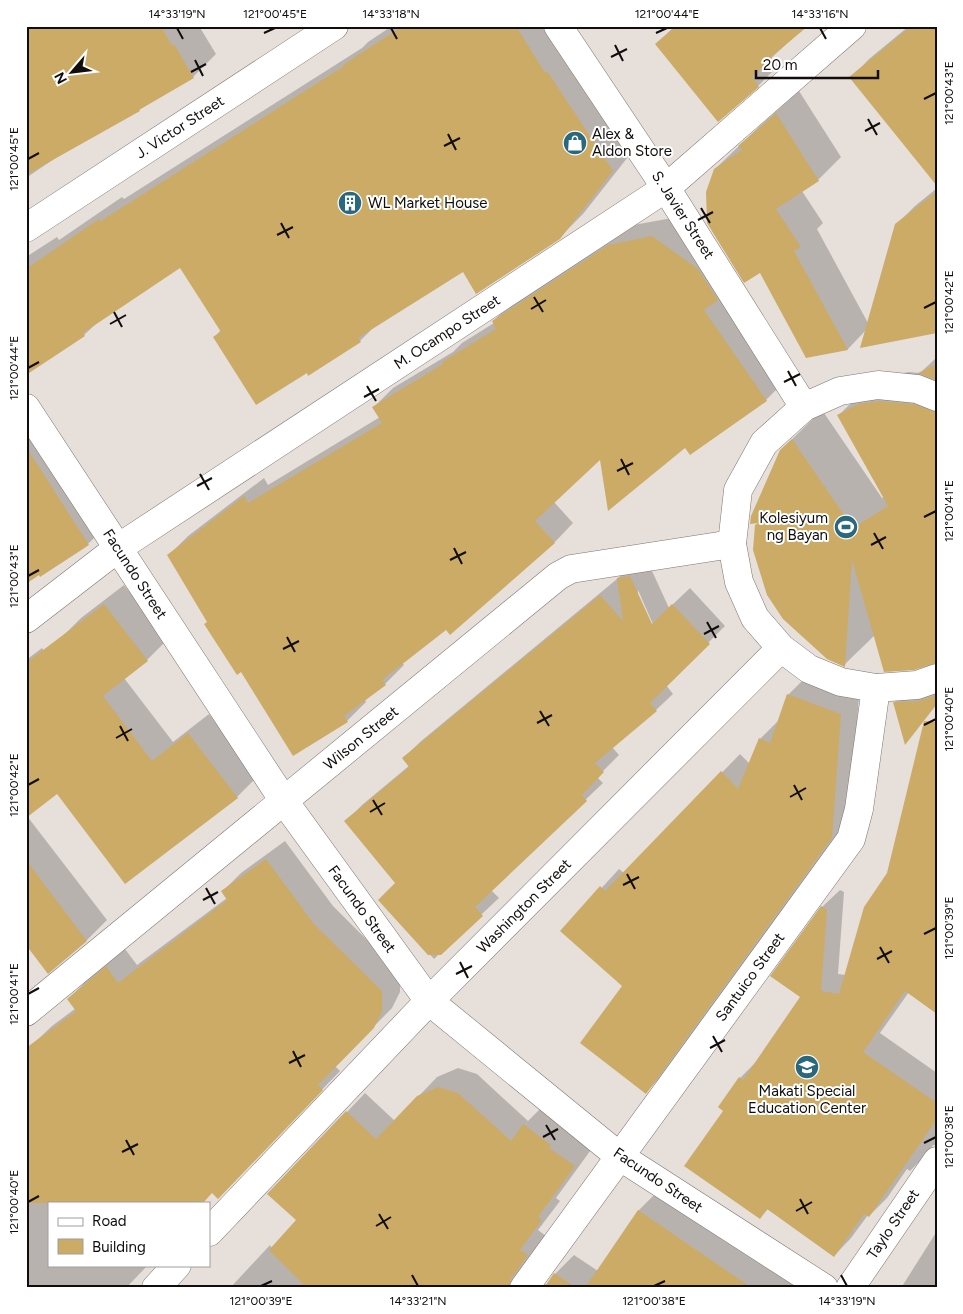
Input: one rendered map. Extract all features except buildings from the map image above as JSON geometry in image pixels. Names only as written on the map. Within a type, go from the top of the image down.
[{"type":"street","name":"J. Victor Street","points":[[26,228],[334,26]]},
{"type":"street","name":"S. Javier Street","points":[[558,26],[666,188],[804,407]]},
{"type":"street","name":"M. Ocampo Street","points":[[26,619],[118,548],[666,188],[852,26]]},
{"type":"street","points":[[937,397],[917,389],[878,385],[840,391],[804,407],[764,443],[738,490],[732,544],[739,582],[755,618],[780,648],[809,669],[841,682],[876,688],[917,685],[937,678]]},
{"type":"street","name":"Facundo Street","points":[[26,408],[284,801],[428,1001],[620,1156],[824,1288]]},
{"type":"street","name":"Wilson Street","points":[[26,1012],[558,576],[571,569],[732,544]]},
{"type":"street","name":"Washington Street","points":[[210,1231],[428,1001],[780,648]]},
{"type":"street","name":"Santuico Street","points":[[524,1288],[850,839],[860,810],[876,688]]},
{"type":"street","name":"Taylo Street","points":[[850,1288],[937,1161]]},
{"type":"street","points":[[156,1288],[176,1266]]},
{"type":"place","name":"Alex & Aldon Store","points":[[575,143]]},
{"type":"place","name":"WL Market House","points":[[350,203]]},
{"type":"place","name":"Kolesiyum ng Bayan","points":[[846,527]]},
{"type":"place","name":"Makati Special Education Center","points":[[807,1067]]}]
